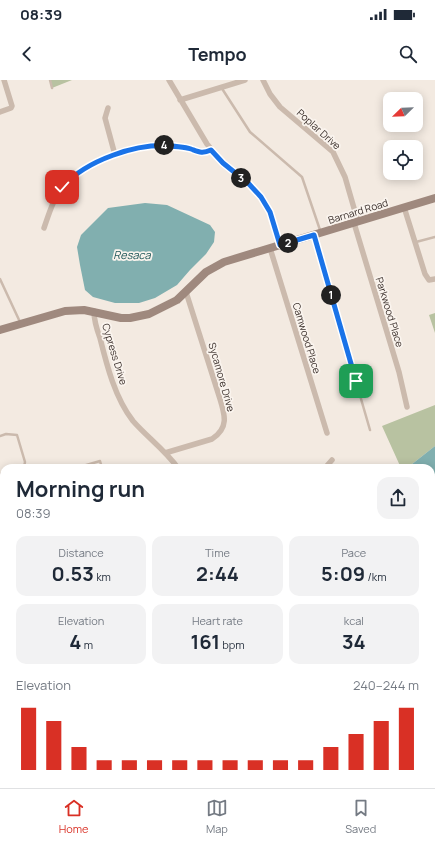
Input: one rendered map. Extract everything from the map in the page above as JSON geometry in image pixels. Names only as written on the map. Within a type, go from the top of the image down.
[{"type":"street","points":[[0,112],[11,108],[12,106],[4,80]]},
{"type":"street","points":[[169,80],[200,134],[211,150],[223,163],[249,184],[261,197],[270,212],[280,245]]},
{"type":"street","points":[[180,100],[221,86],[245,80]]},
{"type":"street","name":"Poplar Drive","points":[[262,80],[280,107],[333,152],[345,177],[356,222]]},
{"type":"street","points":[[108,108],[105,118],[115,155]]},
{"type":"street","points":[[44,228],[54,201],[68,181],[83,170],[115,155],[137,148],[156,146],[184,147],[197,152],[211,150]]},
{"type":"street","name":"Barnard Road","points":[[0,330],[65,311],[94,311],[121,318],[140,316],[154,312],[168,305],[186,292],[198,278],[224,262],[435,198]]},
{"type":"street","points":[[404,207],[427,278],[429,280],[435,279]]},
{"type":"street","name":"Parkwood Place","points":[[356,222],[399,372],[407,407]]},
{"type":"street","name":"Camwood Place","points":[[270,248],[327,433]]},
{"type":"street","name":"Sycamore Drive","points":[[165,453],[212,439],[218,435],[224,424],[224,416],[220,399],[186,292]]},
{"type":"street","name":"Cypress Drive","points":[[94,311],[94,319],[102,347],[121,401],[133,420],[175,464]]},
{"type":"street","points":[[328,464],[332,460]]},
{"type":"lane","points":[[50,80],[52,88]]},
{"type":"lane","points":[[221,86],[250,132],[302,177],[370,430]]},
{"type":"lane","points":[[415,242],[435,237]]},
{"type":"lane","points":[[0,279],[21,324]]},
{"type":"lane","points":[[0,436],[6,434],[17,435],[24,464]]},
{"type":"lane","points":[[90,464],[100,461],[101,464]]},
{"type":"green space","points":[[50,80],[72,80],[52,88]]},
{"type":"green space","points":[[435,313],[435,333],[429,315]]},
{"type":"green space","points":[[435,405],[435,446],[412,464],[399,464],[382,426]]},
{"type":"water","name":"Resaca","points":[[145,203],[167,205],[210,225],[215,232],[214,242],[206,254],[177,285],[155,298],[139,303],[115,303],[93,297],[85,290],[80,265],[77,247],[81,235],[108,208]]},
{"type":"water","points":[[435,446],[435,464],[412,464]]},
{"type":"route","points":[[62,187],[83,170],[115,155],[137,148],[165,145],[184,147],[197,152],[211,150],[232,171],[256,190],[270,212],[280,245],[314,235],[356,381]]}]
